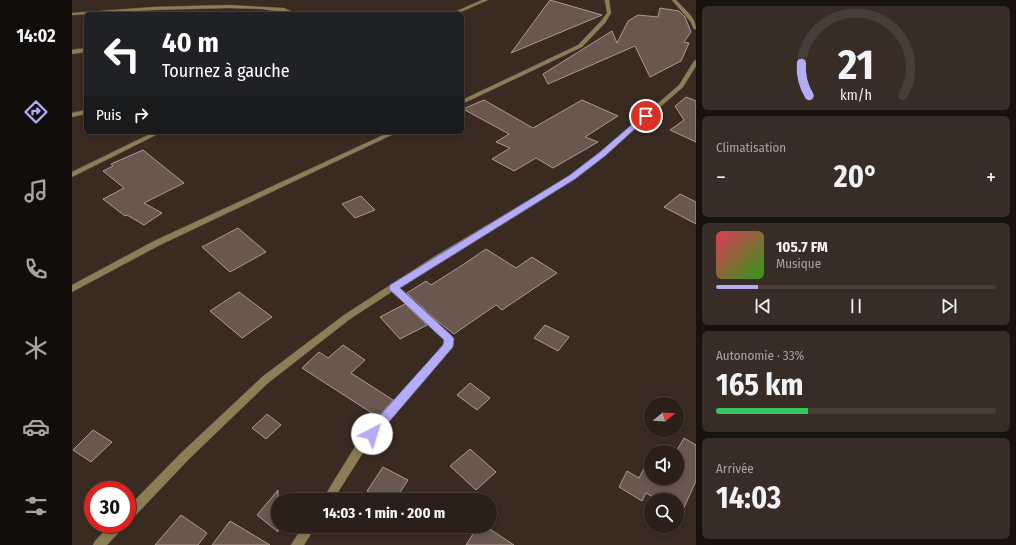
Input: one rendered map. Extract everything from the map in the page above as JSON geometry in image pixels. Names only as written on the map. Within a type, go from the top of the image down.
[{"type":"street","points":[[457,12],[486,0]]},
{"type":"street","points":[[464,101],[580,46],[603,22],[609,13],[607,0]]},
{"type":"street","points":[[674,0],[692,20],[696,28]]},
{"type":"street","points":[[92,12],[205,1]]},
{"type":"street","points":[[260,2],[289,6],[293,8],[295,12]]},
{"type":"street","points":[[72,14],[84,13]]},
{"type":"street","points":[[72,52],[84,50]]},
{"type":"street","points":[[136,507],[185,456],[265,380],[347,317],[572,177],[603,154],[681,86],[696,62]]},
{"type":"street","points":[[72,115],[84,112]]},
{"type":"street","points":[[72,175],[155,134]]},
{"type":"street","points":[[72,289],[157,243],[391,134]]},
{"type":"street","points":[[331,493],[362,445],[447,347],[449,339],[393,288]]},
{"type":"street","points":[[99,545],[110,533]]},
{"type":"street","points":[[297,545],[305,533]]},
{"type":"building","points":[[550,0],[602,15],[511,53]]},
{"type":"building","points":[[660,8],[679,11],[685,17],[691,32],[684,42],[689,43],[681,61],[650,77],[635,46],[548,84],[543,74],[612,31],[617,43],[628,21],[638,15],[658,17]]},
{"type":"building","points":[[686,97],[696,101],[696,142],[670,130],[684,120],[675,106]]},
{"type":"building","points":[[484,100],[533,128],[582,100],[618,116],[585,137],[598,142],[553,168],[536,158],[514,171],[492,159],[510,148],[496,142],[509,134],[464,109]]},
{"type":"building","points":[[143,150],[184,183],[144,203],[162,213],[144,225],[127,215],[125,216],[103,199],[124,188],[103,171],[113,166],[111,164]]},
{"type":"building","points":[[680,194],[696,202],[696,224],[664,207]]},
{"type":"building","points":[[361,196],[375,210],[355,218],[342,204]]},
{"type":"building","points":[[238,228],[266,252],[230,272],[202,247]]},
{"type":"building","points":[[486,249],[516,268],[532,257],[557,273],[502,310],[496,305],[454,334],[436,320],[407,293],[426,281],[431,285]]},
{"type":"building","points":[[239,292],[272,317],[242,338],[210,311]]},
{"type":"building","points":[[405,304],[427,325],[400,339],[380,317]]},
{"type":"building","points":[[545,325],[569,337],[558,351],[534,338]]},
{"type":"building","points":[[343,345],[365,360],[351,373],[393,400],[378,417],[302,368],[319,352],[328,358]]},
{"type":"building","points":[[470,383],[490,398],[477,410],[457,395]]},
{"type":"building","points":[[267,414],[281,425],[266,439],[252,428]]},
{"type":"building","points":[[93,430],[112,442],[91,462],[73,450]]},
{"type":"building","points":[[684,438],[696,445],[696,481],[684,508],[684,493],[644,493],[642,501],[619,487],[627,471],[639,478],[644,468],[644,485],[684,485],[684,445],[680,445]]},
{"type":"building","points":[[470,449],[496,472],[476,490],[450,466]]},
{"type":"building","points":[[383,467],[408,480],[400,493],[370,493],[367,491]]},
{"type":"building","points":[[271,498],[271,526],[257,515]]},
{"type":"building","points":[[181,515],[207,533],[198,545],[155,545]]},
{"type":"building","points":[[230,521],[270,545],[212,545]]},
{"type":"building","points":[[474,533],[496,533],[514,545],[466,545]]},
{"type":"route","points":[[372,434],[428,367],[447,347],[449,339],[393,288],[438,258],[489,229],[572,177],[603,154],[646,116]]}]
